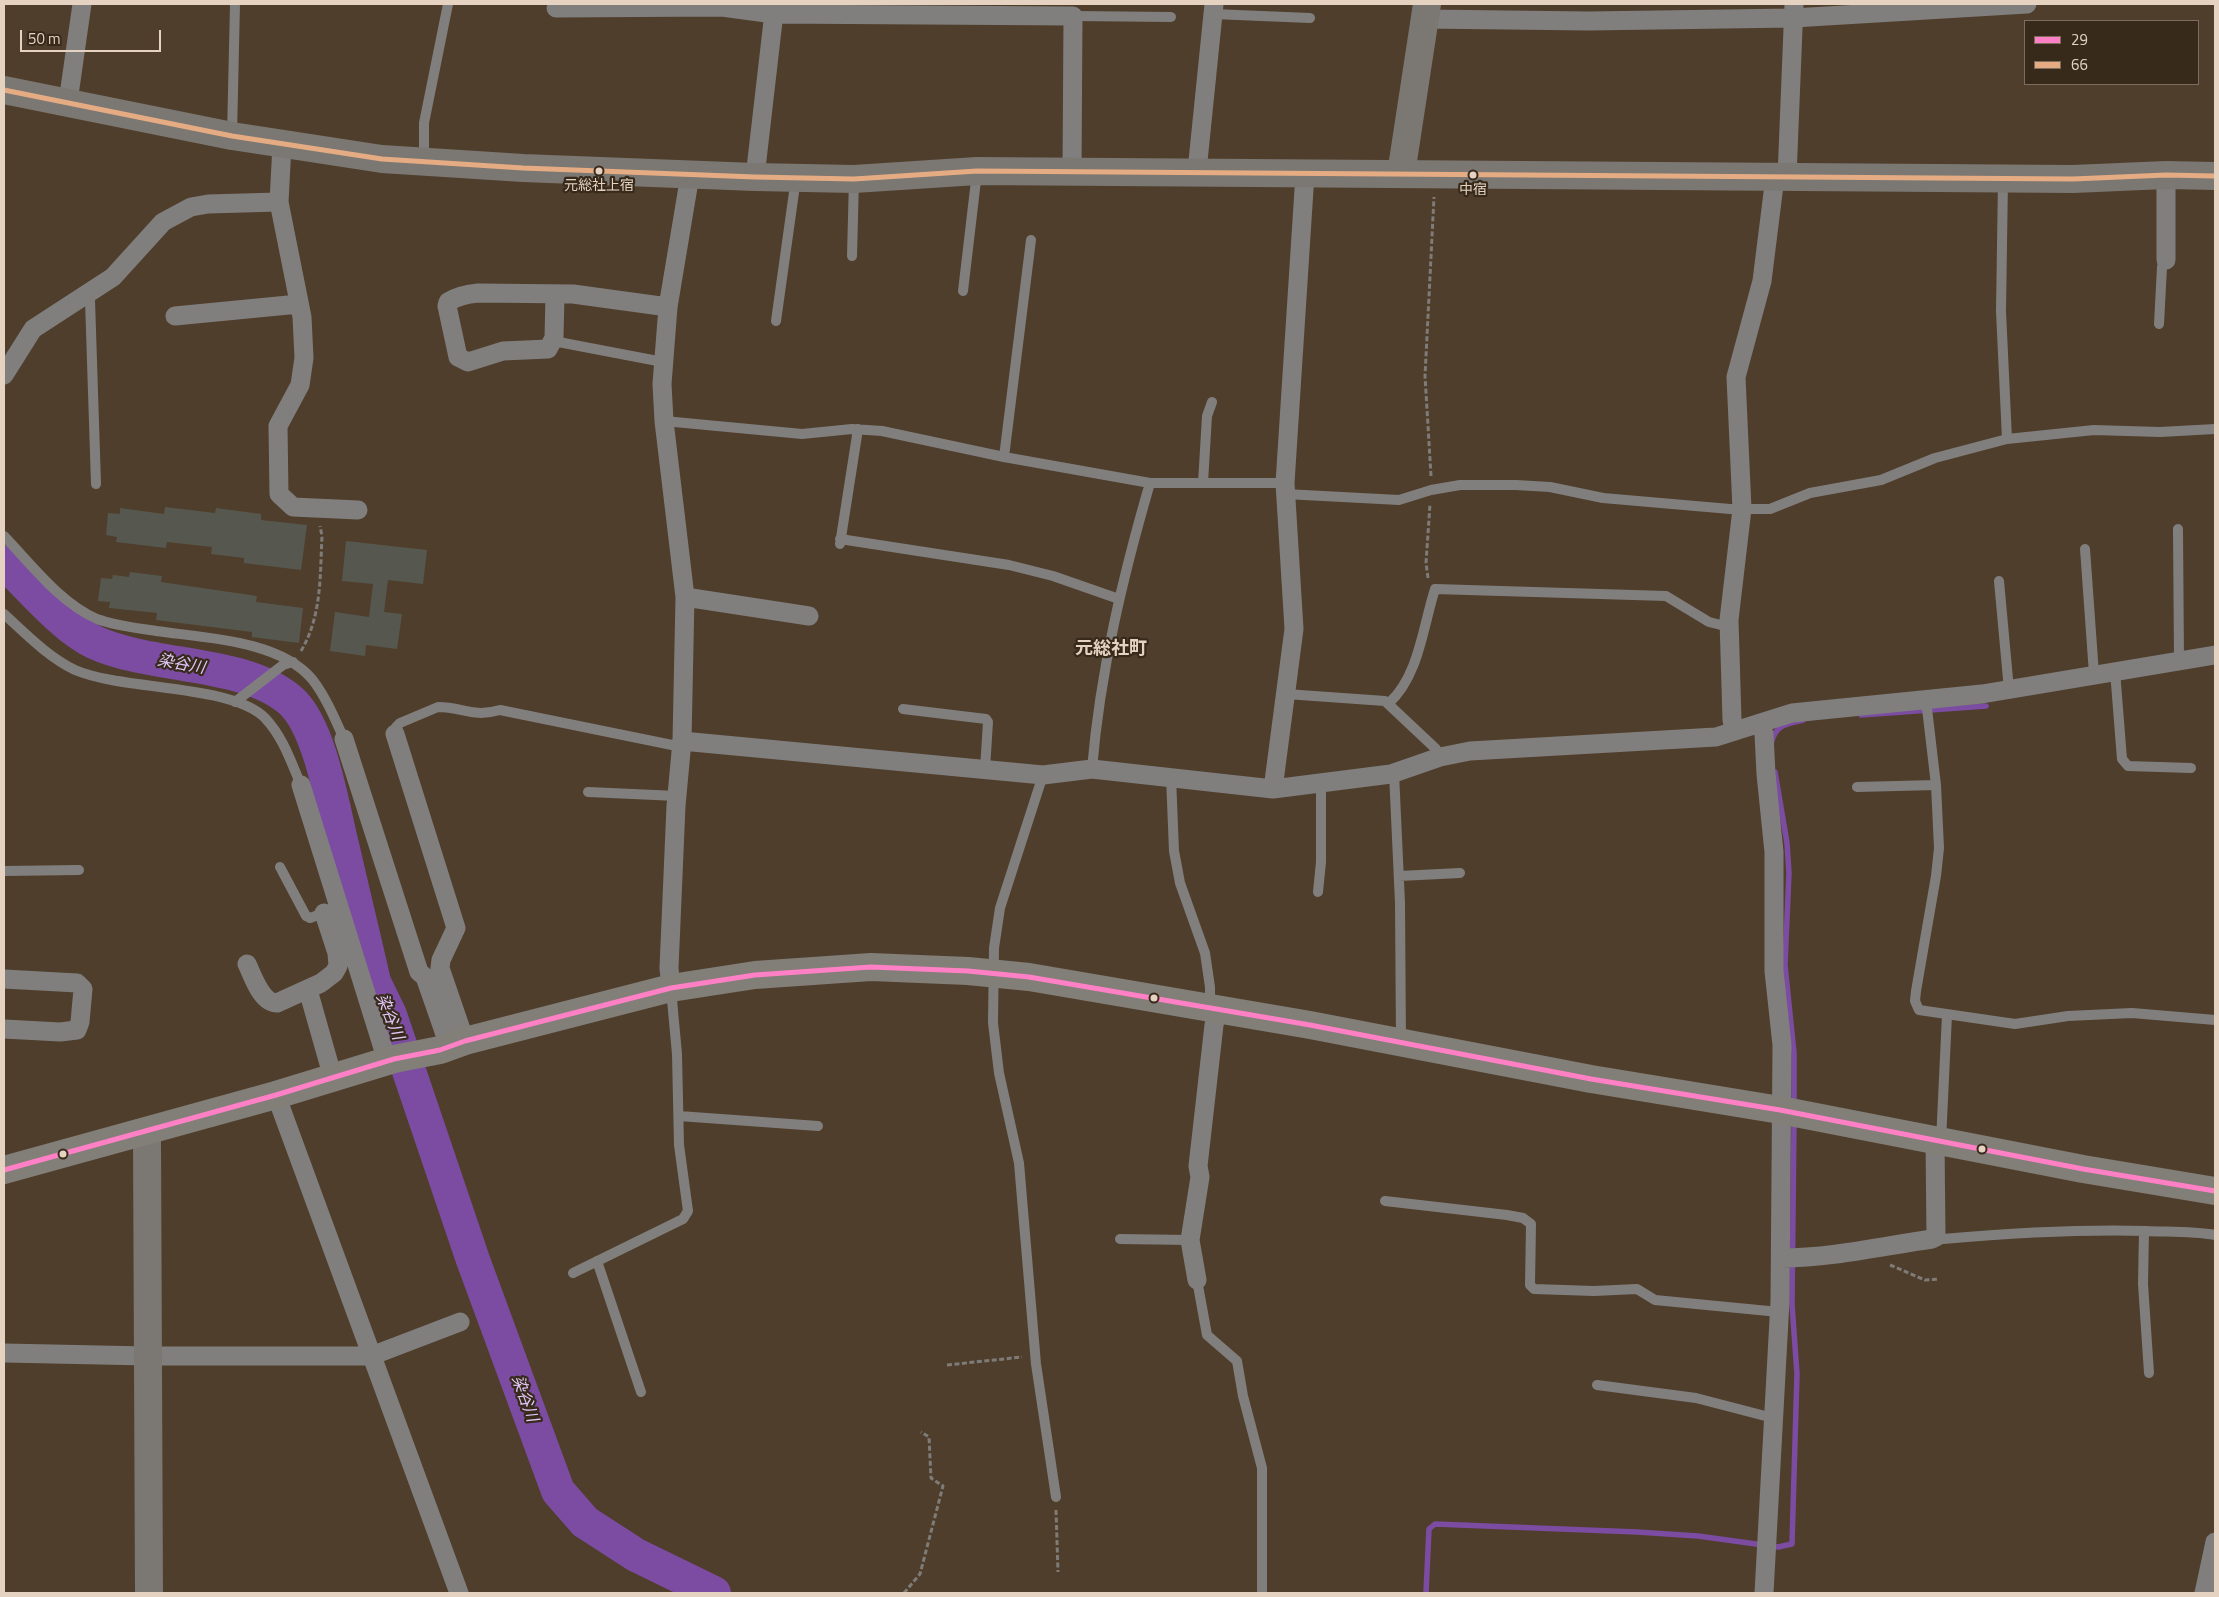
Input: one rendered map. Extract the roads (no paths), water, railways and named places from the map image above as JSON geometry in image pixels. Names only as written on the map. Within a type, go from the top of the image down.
[{"type":"main road","points":[[1401,174],[1426,12]]},
{"type":"main road","points":[[4,90],[232,136],[350,155],[424,162],[690,174],[854,178],[977,172],[2073,179],[2166,175],[2215,176]]},
{"type":"main road","points":[[4,1170],[276,1095],[391,1060],[671,988],[755,975],[838,968],[903,968],[994,973],[1214,1008],[1591,1079],[1780,1110],[2083,1169],[2215,1191]]},
{"type":"main road","points":[[144,1132],[147,1141],[148,1593]]},
{"type":"street","points":[[68,102],[82,4]]},
{"type":"street","points":[[1426,12],[1589,21],[1793,11],[2027,4]]},
{"type":"street","points":[[556,8],[722,6],[774,9],[906,9],[1073,16],[1072,173]]},
{"type":"street","points":[[755,176],[774,9]]},
{"type":"street","points":[[1199,172],[1198,161],[1214,9]]},
{"type":"street","points":[[1735,731],[1732,720],[1729,627],[1742,508],[1736,377],[1762,282],[1781,177],[1793,11]]},
{"type":"street","points":[[282,145],[279,202],[304,328],[304,370],[300,385],[278,426],[278,488],[281,498],[289,505],[358,510]]},
{"type":"street","points":[[671,988],[669,968],[677,796],[682,741],[685,597],[664,421],[663,362],[668,307],[690,174]]},
{"type":"street","points":[[1273,789],[1294,629],[1285,488],[1305,174]]},
{"type":"street","points":[[2166,175],[2166,260]]},
{"type":"street","points":[[4,375],[33,329],[113,277],[162,222],[191,207],[208,204],[279,202]]},
{"type":"street","points":[[554,294],[552,341],[548,349],[542,351],[503,351],[478,361],[462,361],[455,350],[447,306],[448,302],[454,298],[468,294],[554,294],[587,295],[668,307]]},
{"type":"street","points":[[175,316],[299,304]]},
{"type":"street","points":[[685,597],[809,616]]},
{"type":"street","points":[[682,741],[1043,775],[1092,769],[1273,789],[1394,773],[1440,757],[1488,749],[1716,737],[1792,713],[2009,690],[2094,674],[2215,655]]},
{"type":"street","points":[[1760,722],[1764,734],[1774,852],[1774,971],[1782,1045],[1780,1110],[1781,1258],[1764,1593]]},
{"type":"street","points":[[395,734],[456,928],[441,960],[440,968],[451,1046]]},
{"type":"street","points":[[344,739],[418,972],[425,977],[451,1046]]},
{"type":"street","points":[[301,785],[391,1060]]},
{"type":"street","points":[[247,964],[267,1000],[272,1003],[308,990],[330,978],[338,966],[337,953],[324,913]]},
{"type":"street","points":[[4,979],[77,983],[83,989],[80,1022],[77,1030],[72,1032],[4,1029]]},
{"type":"street","points":[[308,990],[333,1078]]},
{"type":"street","points":[[1197,1280],[1190,1240],[1200,1176],[1199,1157],[1214,1008]]},
{"type":"street","points":[[276,1095],[459,1593]]},
{"type":"street","points":[[1781,1258],[1863,1249],[1932,1239],[1936,1236],[1938,1140]]},
{"type":"street","points":[[4,1353],[148,1356],[371,1356],[460,1322]]},
{"type":"street","points":[[2204,1593],[2215,1542]]},
{"type":"lane","points":[[232,136],[235,4]]},
{"type":"lane","points":[[424,162],[424,123],[448,4]]},
{"type":"lane","points":[[1116,4],[1116,15]]},
{"type":"lane","points":[[1214,9],[1310,18]]},
{"type":"lane","points":[[1073,16],[1171,17]]},
{"type":"lane","points":[[963,291],[977,172]]},
{"type":"lane","points":[[776,320],[796,177]]},
{"type":"lane","points":[[852,256],[854,178]]},
{"type":"lane","points":[[2003,178],[2001,311],[2007,439]]},
{"type":"lane","points":[[1004,456],[1031,240]]},
{"type":"lane","points":[[2159,324],[2162,267],[2166,260]]},
{"type":"lane","points":[[87,294],[90,300],[96,484]]},
{"type":"lane","points":[[552,341],[663,362]]},
{"type":"lane","points":[[1203,483],[1207,416],[1212,402]]},
{"type":"lane","points":[[664,421],[802,434],[858,429],[882,431],[1150,483],[1203,483],[1285,488],[1399,500],[1431,490],[1477,484],[1516,485],[1550,488],[1603,498],[1770,509],[1810,493],[1881,480],[1935,458],[2007,439],[2094,430],[2160,432],[2215,429]]},
{"type":"lane","points":[[858,429],[840,542],[1009,565],[1053,576],[1119,599]]},
{"type":"lane","points":[[1092,769],[1095,730],[1125,569],[1150,483]]},
{"type":"lane","points":[[2178,529],[2179,660]]},
{"type":"lane","points":[[4,536],[60,593],[95,618],[120,625],[258,648],[288,663],[311,678],[322,692],[344,739]]},
{"type":"lane","points":[[2085,549],[2094,674]]},
{"type":"lane","points":[[2000,581],[2009,690]]},
{"type":"lane","points":[[1389,704],[1395,698],[1419,653],[1435,588],[1666,596],[1709,622],[1729,627]]},
{"type":"lane","points":[[4,614],[48,654],[77,670],[121,682],[237,700],[258,712],[280,736],[301,785]]},
{"type":"lane","points":[[237,700],[288,663]]},
{"type":"lane","points":[[2115,671],[2122,759],[2128,766],[2192,768]]},
{"type":"lane","points":[[1286,694],[1385,701],[1436,748],[1440,757]]},
{"type":"lane","points":[[1926,700],[1940,822],[1937,865],[1915,1001],[1919,1010],[2016,1024],[2068,1016],[2132,1013],[2215,1020]]},
{"type":"lane","points":[[395,734],[396,727],[400,723],[438,707],[443,707],[474,714],[500,710],[672,745],[682,741]]},
{"type":"lane","points":[[903,709],[986,718],[988,722],[985,769]]},
{"type":"lane","points":[[1394,773],[1399,876],[1401,1042]]},
{"type":"lane","points":[[1043,775],[1000,908],[994,948],[994,1031],[998,1073],[1020,1163],[1035,1356],[1056,1497]]},
{"type":"lane","points":[[1171,777],[1174,851],[1180,883],[1205,953],[1214,1008]]},
{"type":"lane","points":[[1318,892],[1321,862],[1321,782]]},
{"type":"lane","points":[[1858,787],[1936,785]]},
{"type":"lane","points":[[588,792],[677,796]]},
{"type":"lane","points":[[280,867],[306,916],[310,918],[324,913]]},
{"type":"lane","points":[[4,871],[79,870]]},
{"type":"lane","points":[[1399,876],[1460,873]]},
{"type":"lane","points":[[573,1273],[687,1216],[688,1211],[679,1145],[677,1054],[671,988]]},
{"type":"lane","points":[[1938,1140],[1948,1015]]},
{"type":"lane","points":[[679,1116],[818,1126]]},
{"type":"lane","points":[[1385,1201],[1507,1214],[1528,1220],[1531,1224],[1530,1285],[1534,1289],[1594,1291],[1638,1289],[1654,1300],[1779,1312]]},
{"type":"lane","points":[[1936,1236],[1943,1239],[2042,1231],[2192,1232],[2215,1235]]},
{"type":"lane","points":[[2144,1231],[2143,1284],[2150,1373]]},
{"type":"lane","points":[[1120,1239],[1190,1240]]},
{"type":"lane","points":[[597,1261],[641,1392]]},
{"type":"lane","points":[[1197,1280],[1207,1336],[1237,1361],[1243,1396],[1261,1461],[1263,1480],[1262,1593]]},
{"type":"lane","points":[[1597,1385],[1696,1398],[1773,1418]]},
{"type":"waterway","name":"染谷川","points":[[4,562],[59,617],[94,642],[117,651],[224,671],[249,678],[272,688],[291,701],[301,714],[318,749],[330,792],[374,982],[390,1015],[473,1260],[558,1491],[585,1522],[636,1555],[714,1593]]},
{"type":"waterway","points":[[1861,715],[1986,706]]},
{"type":"waterway","points":[[1772,741],[1776,731],[1780,728],[1803,720]]},
{"type":"waterway","points":[[1775,772],[1787,843],[1789,873],[1785,965],[1794,1053],[1794,1106]]},
{"type":"waterway","points":[[1426,1593],[1429,1529],[1435,1524],[1698,1536],[1778,1547],[1792,1544],[1797,1374],[1792,1304],[1794,1121]]},
{"type":"place","name":"元総社上宿","points":[[599,171]]},
{"type":"place","name":"中宿","points":[[1473,175]]},
{"type":"district","name":"元総社町","points":[[1111,650]]}]
